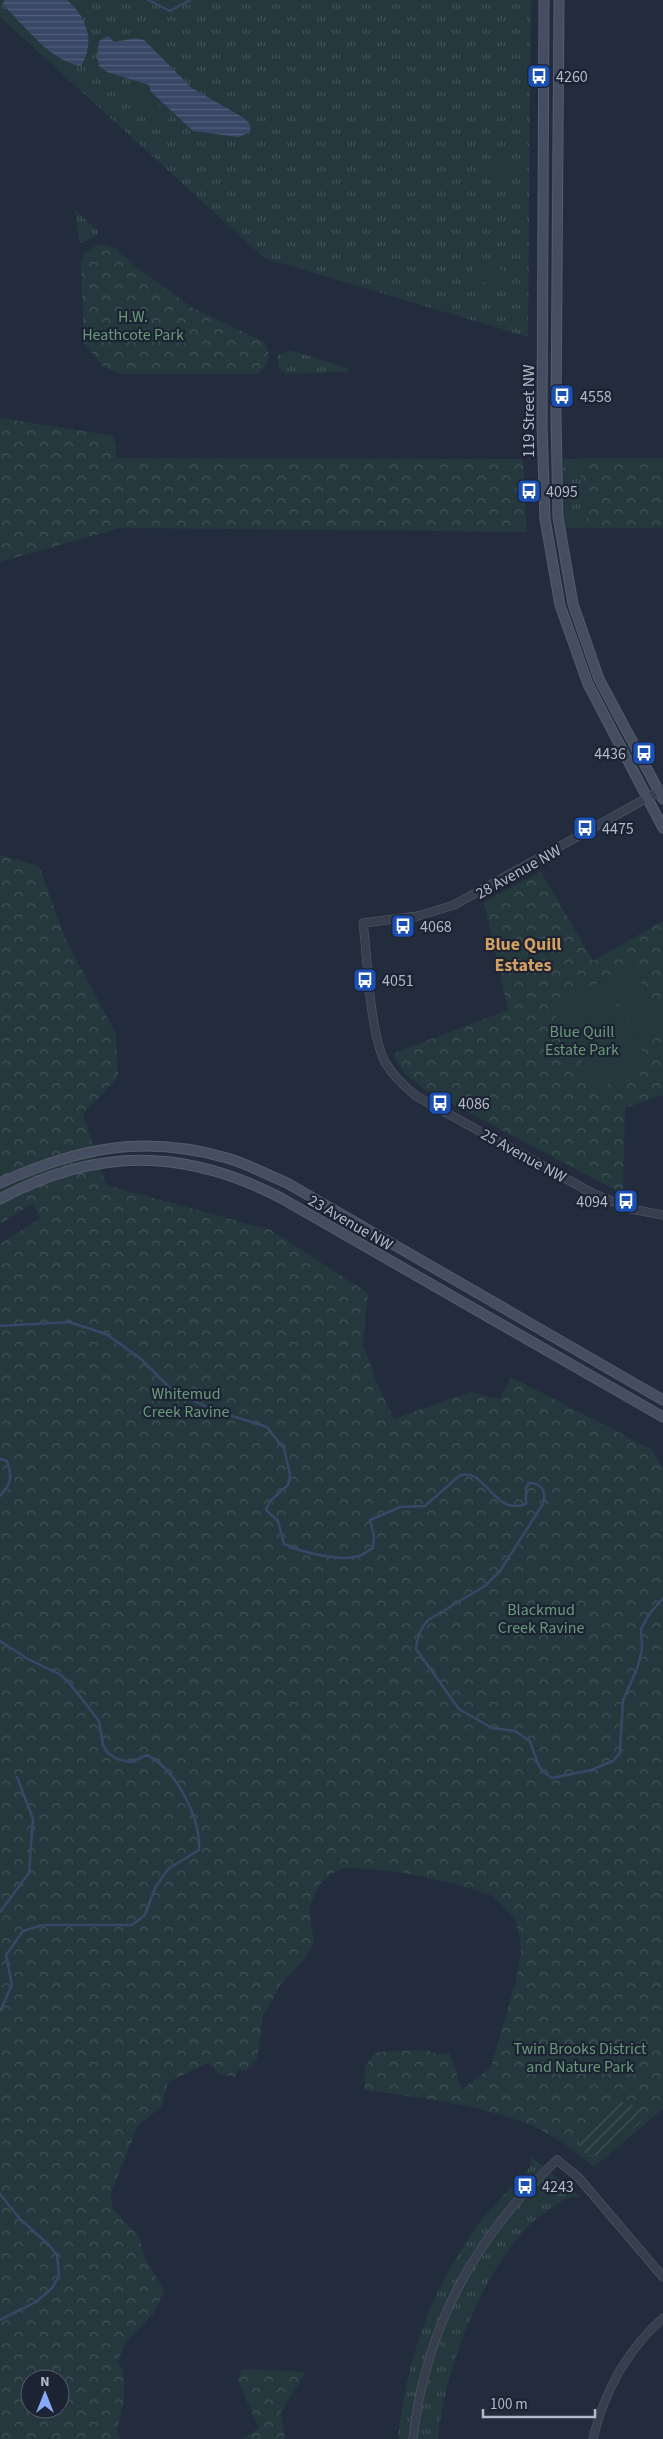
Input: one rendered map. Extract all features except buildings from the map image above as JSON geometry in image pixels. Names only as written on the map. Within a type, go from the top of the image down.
[{"type":"main road","name":"119 Street NW","points":[[544,0],[542,425],[545,518],[560,605],[588,684],[663,828]]},
{"type":"main road","name":"119 Street NW","points":[[559,0],[556,418],[558,517],[573,604],[599,679],[662,793]]},
{"type":"main road","name":"23 Avenue NW","points":[[0,1182],[65,1156],[110,1148],[156,1146],[228,1159],[287,1183],[663,1400]]},
{"type":"main road","name":"23 Avenue NW","points":[[0,1199],[40,1180],[106,1161],[156,1160],[223,1172],[252,1183],[281,1198],[663,1417]]},
{"type":"street","name":"28 Avenue NW","points":[[363,923],[418,916],[454,905],[647,798],[662,793]]},
{"type":"street","name":"25 Avenue NW","points":[[363,923],[375,1027],[382,1053],[398,1080],[416,1096],[592,1193],[631,1209],[663,1215]]},
{"type":"street","points":[[413,2439],[426,2366],[438,2328],[458,2285],[497,2225],[557,2160],[578,2177],[663,2277]]},
{"type":"street","points":[[593,2439],[609,2390],[622,2366],[641,2340],[663,2318]]},
{"type":"green space","points":[[0,0],[531,0],[528,337],[264,258],[0,17]]},
{"type":"green space","points":[[142,91],[152,97],[169,118],[166,125],[155,123],[137,108],[131,98],[132,94]]},
{"type":"green space","points":[[504,153],[510,155],[514,174],[511,186],[503,187],[496,183],[488,166],[491,160]]},
{"type":"green space","points":[[75,210],[98,231],[98,235],[82,243],[79,241]]},
{"type":"green space","name":"H.W. Heathcote Park","points":[[103,244],[116,248],[134,265],[191,307],[264,342],[269,356],[267,364],[256,374],[119,374],[103,366],[84,343],[81,262],[89,250]]},
{"type":"green space","points":[[481,259],[505,271],[507,278],[500,285],[495,286],[486,283],[479,280],[473,274],[472,265]]},
{"type":"green space","points":[[290,350],[347,368],[348,372],[286,374],[278,367],[278,355]]},
{"type":"green space","points":[[0,418],[114,436],[117,458],[523,459],[527,532],[120,528],[0,562]]},
{"type":"green space","points":[[577,458],[663,458],[663,525],[590,526]]},
{"type":"green space","points":[[563,459],[663,459],[663,528],[565,528]]},
{"type":"green space","name":"Whitemud Creek Ravine","points":[[0,855],[39,866],[65,938],[116,1034],[118,1077],[83,1114],[106,1185],[271,1230],[368,1293],[363,1344],[378,1386],[394,1419],[470,1392],[500,1399],[511,1377],[651,1449],[663,1467],[663,2109],[594,2167],[551,2136],[523,2122],[485,2110],[425,2098],[365,2090],[365,2067],[375,2052],[427,2050],[438,2055],[450,2053],[462,2090],[491,2067],[516,1980],[521,1952],[519,1932],[515,1920],[493,1896],[456,1884],[399,1872],[368,1869],[343,1868],[331,1874],[320,1884],[309,1909],[314,1942],[306,1957],[281,1984],[263,2016],[257,2060],[247,2070],[238,2070],[235,2077],[219,2074],[208,2063],[168,2082],[162,2106],[138,2126],[111,2193],[112,2207],[139,2237],[145,2258],[164,2291],[154,2313],[125,2343],[118,2362],[124,2377],[123,2406],[117,2432],[121,2439],[0,2439],[0,1244],[41,1218],[32,1204],[0,1224]]},
{"type":"green space","name":"Blue Quill Estate Park","points":[[541,872],[593,961],[663,921],[663,1095],[625,1108],[623,1194],[424,1089],[405,1074],[392,1054],[508,1010],[484,902]]},
{"type":"green space","points":[[630,963],[663,1020],[663,1034],[643,1046],[604,978]]},
{"type":"green space","points":[[602,981],[648,1062],[598,1090],[552,1009]]},
{"type":"green space","points":[[622,2102],[637,2108],[641,2118],[640,2123],[602,2156],[587,2155],[579,2147],[579,2137],[617,2103]]},
{"type":"green space","points":[[530,2156],[581,2197],[573,2197],[563,2201],[530,2225],[509,2249],[491,2278],[474,2310],[460,2344],[442,2410],[438,2439],[398,2439],[411,2365],[426,2318],[436,2296],[476,2226],[531,2166]]},
{"type":"green space","points":[[242,2369],[306,2372],[281,2412],[285,2439],[242,2439],[259,2428],[238,2380]]},
{"type":"water","points":[[4,0],[67,0],[80,14],[87,30],[88,48],[81,66],[59,58],[48,50],[3,5]]},
{"type":"water","points":[[108,36],[114,42],[136,38],[144,40],[192,88],[244,118],[250,124],[250,132],[239,137],[193,131],[151,92],[149,85],[107,72],[99,66],[97,56],[99,41]]},
{"type":"waterway","points":[[148,0],[170,11],[190,0]]},
{"type":"waterway","points":[[0,1326],[69,1322],[106,1334],[140,1358],[170,1388],[210,1409],[267,1427],[284,1449],[290,1474],[288,1485],[270,1501],[266,1510],[278,1521],[284,1544],[300,1550],[342,1558],[361,1555],[373,1548],[374,1536],[370,1520],[400,1507],[425,1506],[459,1476],[468,1475],[476,1478],[505,1504],[515,1506],[526,1504],[526,1488],[529,1483],[540,1486],[544,1492],[543,1504],[500,1571],[485,1586],[428,1620],[419,1633],[416,1649],[459,1709],[492,1728],[515,1731],[530,1741],[538,1764],[543,1772],[552,1778],[591,1770],[613,1761],[620,1753],[623,1700],[637,1669],[642,1649],[641,1629],[650,1613],[663,1598]]},
{"type":"waterway","points":[[0,1459],[7,1461],[10,1471],[9,1484],[0,1496]]},
{"type":"waterway","points":[[0,1641],[28,1659],[61,1675],[71,1685],[99,1721],[103,1745],[108,1753],[117,1759],[131,1762],[147,1755],[168,1771],[185,1796],[196,1824],[199,1838],[199,1850],[168,1869],[155,1888],[145,1915],[132,1925],[43,1925],[23,1931],[6,1955],[12,1985],[0,2011]]},
{"type":"waterway","points":[[0,1912],[29,1873],[33,1819],[17,1777]]},
{"type":"waterway","points":[[0,2194],[19,2218],[49,2245],[57,2255],[59,2276],[52,2288],[36,2302],[0,2320]]},
{"type":"place","name":"4260","points":[[539,76]]},
{"type":"place","name":"4558","points":[[562,396]]},
{"type":"place","name":"4095","points":[[529,491]]},
{"type":"place","name":"4436","points":[[644,753]]},
{"type":"place","name":"4475","points":[[585,828]]},
{"type":"place","name":"4068","points":[[403,926]]},
{"type":"place","name":"4051","points":[[365,980]]},
{"type":"place","name":"4086","points":[[440,1103]]},
{"type":"place","name":"4094","points":[[626,1201]]},
{"type":"place","name":"4243","points":[[525,2186]]},
{"type":"district","name":"Blue Quill Estates","points":[[523,954]]},
{"type":"park label","name":"Blackmud Creek Ravine","points":[[541,1618]]},
{"type":"park label","name":"Twin Brooks District and Nature Park","points":[[580,2057]]}]
